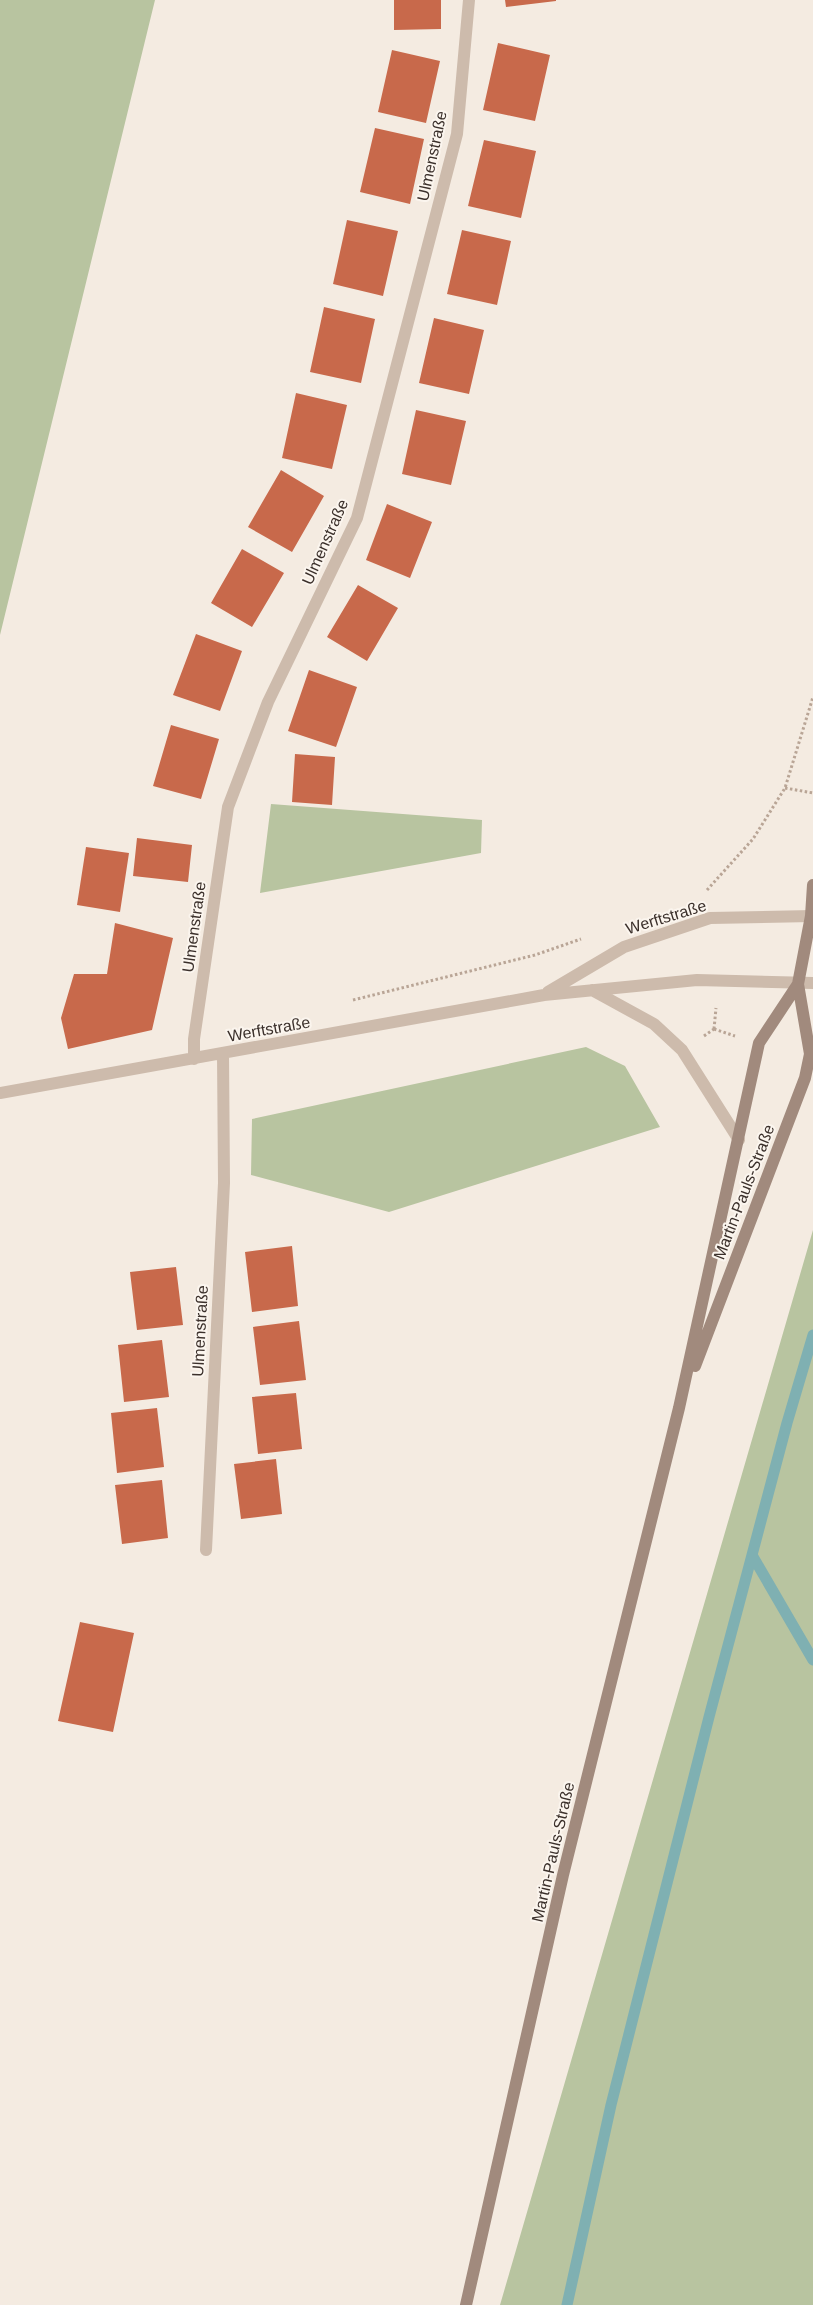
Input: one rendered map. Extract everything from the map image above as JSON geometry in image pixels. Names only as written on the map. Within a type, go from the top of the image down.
[{"type":"street","name":"Ulmenstraße","points":[[194,1059],[194,1039],[228,807],[268,702],[357,518],[457,134],[469,0]]},
{"type":"street","name":"Martin-Pauls-Straße","points":[[679,1408],[805,1078],[810,1054],[798,984],[812,914],[813,885]]},
{"type":"street","name":"Werftstraße","points":[[544,995],[624,947],[710,918],[812,914]]},
{"type":"street","name":"Werftstraße","points":[[0,1092],[223,1054],[544,995],[698,980],[813,983]]},
{"type":"street","name":"Martin-Pauls-Straße","points":[[466,2305],[563,1875],[679,1408],[759,1043],[798,984]]},
{"type":"street","points":[[592,990],[654,1024],[682,1050],[739,1140]]},
{"type":"street","name":"Ulmenstraße","points":[[206,1550],[224,1183],[223,1054]]},
{"type":"path","points":[[701,893],[710,888],[753,839],[785,788],[813,697]]},
{"type":"path","points":[[785,788],[813,793]]},
{"type":"path","points":[[346,1002],[535,955],[582,939]]},
{"type":"green space","points":[[0,0],[155,0],[0,635]]},
{"type":"green space","points":[[271,804],[482,820],[481,853],[260,893]]},
{"type":"green space","points":[[586,1047],[625,1066],[660,1127],[389,1212],[251,1175],[252,1119]]},
{"type":"green space","points":[[813,1230],[813,2305],[500,2305]]},
{"type":"building","points":[[394,0],[441,0],[441,29],[394,30]]},
{"type":"building","points":[[505,0],[556,0],[556,1],[506,7]]},
{"type":"building","points":[[498,43],[550,55],[535,121],[483,110]]},
{"type":"building","points":[[392,50],[440,61],[426,123],[378,112]]},
{"type":"building","points":[[375,128],[424,139],[410,204],[360,192]]},
{"type":"building","points":[[484,140],[536,151],[521,218],[468,206]]},
{"type":"building","points":[[347,220],[398,231],[383,296],[333,284]]},
{"type":"building","points":[[462,230],[511,241],[497,305],[447,294]]},
{"type":"building","points":[[324,307],[375,319],[361,383],[310,372]]},
{"type":"building","points":[[434,318],[484,330],[469,394],[419,383]]},
{"type":"building","points":[[296,393],[347,405],[332,469],[282,458]]},
{"type":"building","points":[[416,410],[466,421],[451,485],[402,474]]},
{"type":"building","points":[[281,470],[324,496],[292,552],[248,527]]},
{"type":"building","points":[[387,504],[432,522],[410,578],[366,560]]},
{"type":"building","points":[[242,549],[284,573],[252,627],[211,603]]},
{"type":"building","points":[[358,585],[398,608],[367,661],[327,637]]},
{"type":"building","points":[[196,634],[242,651],[220,711],[173,695]]},
{"type":"building","points":[[309,670],[357,687],[336,747],[288,731]]},
{"type":"building","points":[[171,725],[219,739],[201,799],[153,786]]},
{"type":"building","points":[[295,754],[335,757],[332,805],[292,802]]},
{"type":"building","points":[[137,838],[192,845],[188,882],[133,876]]},
{"type":"building","points":[[86,847],[129,853],[120,912],[77,905]]},
{"type":"building","points":[[115,923],[173,938],[152,1030],[68,1049],[61,1018],[74,974],[107,974]]},
{"type":"building","points":[[292,1246],[298,1306],[252,1312],[245,1252]]},
{"type":"building","points":[[176,1267],[183,1325],[137,1330],[130,1272]]},
{"type":"building","points":[[299,1321],[306,1380],[260,1385],[253,1327]]},
{"type":"building","points":[[162,1340],[169,1397],[124,1402],[118,1345]]},
{"type":"building","points":[[296,1393],[302,1449],[258,1454],[252,1397]]},
{"type":"building","points":[[157,1408],[164,1467],[117,1473],[111,1413]]},
{"type":"building","points":[[276,1459],[282,1514],[241,1519],[234,1464]]},
{"type":"building","points":[[162,1480],[168,1538],[122,1544],[115,1485]]},
{"type":"building","points":[[80,1622],[134,1633],[113,1732],[58,1721]]},
{"type":"waterway","points":[[567,2305],[611,2105],[709,1717],[787,1423],[813,1335]]},
{"type":"waterway","points":[[752,1555],[813,1660]]}]
